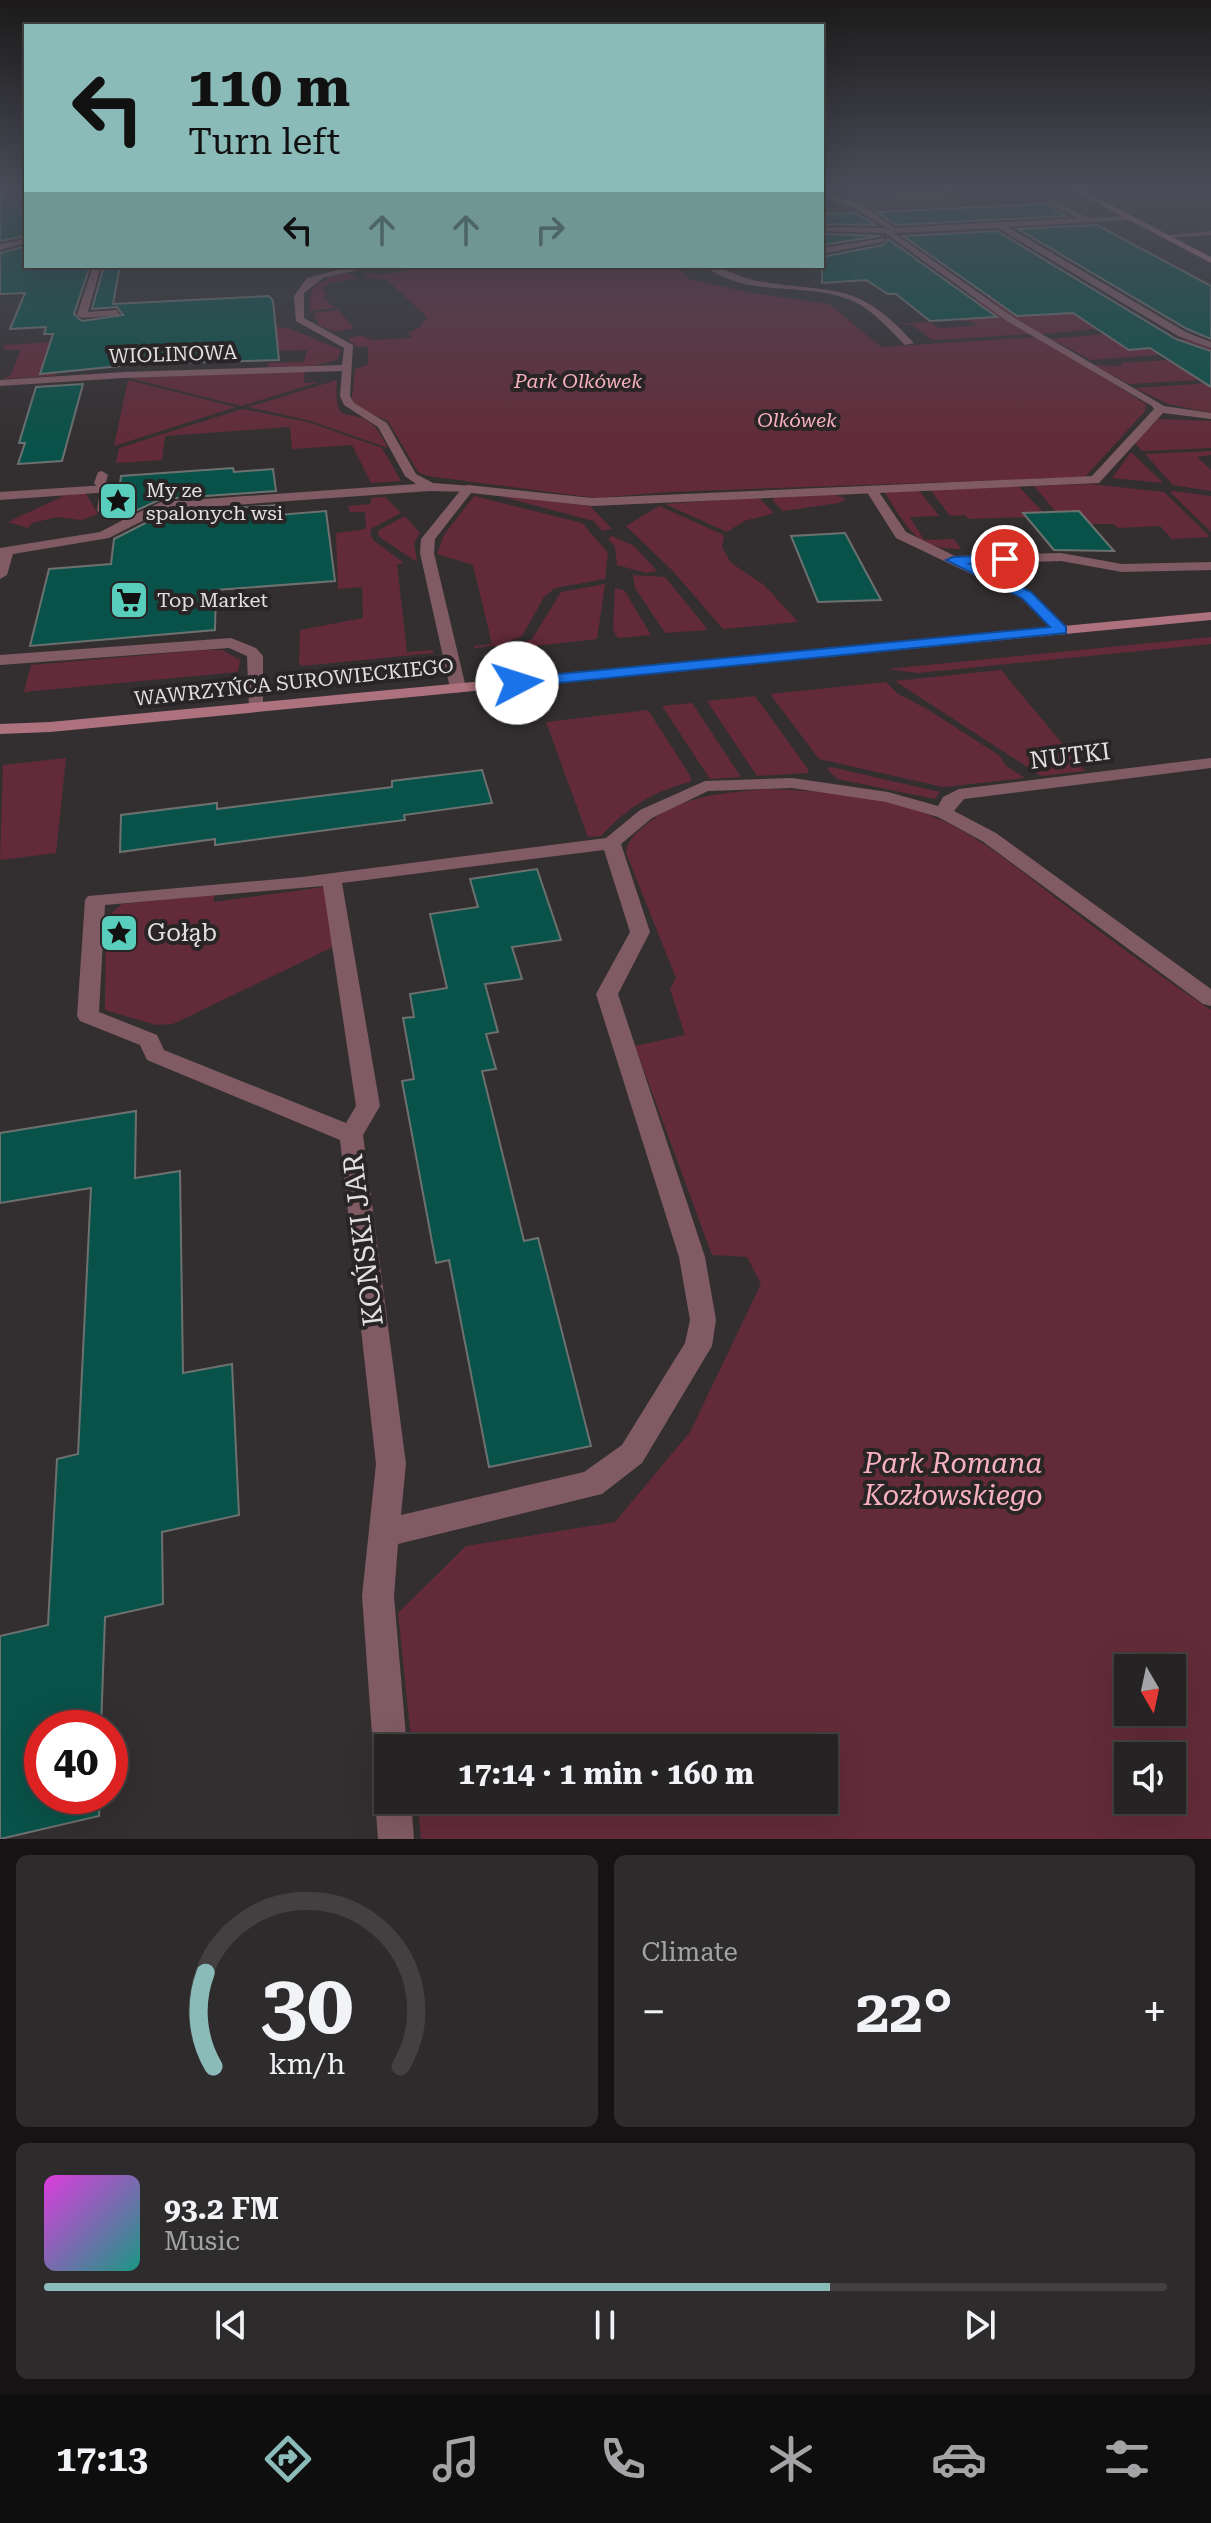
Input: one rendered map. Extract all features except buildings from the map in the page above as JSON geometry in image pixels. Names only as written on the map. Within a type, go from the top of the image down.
[{"type":"street","points":[[94,275],[82,315],[117,313]]},
{"type":"street","points":[[327,275],[313,280],[301,290],[299,319],[349,347],[345,396],[350,405],[383,425],[411,476],[430,487]]},
{"type":"street","points":[[726,275],[741,283],[815,290],[856,298],[909,343]]},
{"type":"street","points":[[949,275],[1010,319],[1160,409],[1211,416]]},
{"type":"street","points":[[1083,275],[1182,334],[1211,345]]},
{"type":"street","name":"WIOLINOWA","points":[[0,383],[124,375],[348,368]]},
{"type":"street","points":[[0,575],[3,552],[104,535],[161,506],[430,487],[592,502],[1095,480],[1160,409]]},
{"type":"street","points":[[0,496],[104,482],[103,511],[133,519]]},
{"type":"street","points":[[458,688],[427,553],[428,539],[468,489]]},
{"type":"street","points":[[871,489],[901,535],[1026,595],[1061,630]]},
{"type":"street","points":[[953,560],[1061,557],[1122,568],[1211,566]]},
{"type":"street","name":"WAWRZYŃCA SUROWIECKIEGO","points":[[0,729],[257,708],[1211,616]]},
{"type":"street","points":[[0,660],[231,643],[243,646],[255,656],[257,708]]},
{"type":"street","name":"WAWRZYŃCA SUROWIECKIEGO","points":[[0,736],[50,727]]},
{"type":"street","name":"NUTKI","points":[[944,813],[949,801],[959,794],[1211,763]]},
{"type":"street","points":[[351,1135],[155,1055],[149,1040],[88,1016],[95,900],[185,889],[254,888],[611,843],[629,826],[677,797],[705,786],[792,783],[837,787],[888,797],[944,813],[1010,851],[1211,999]]},
{"type":"street","points":[[382,1534],[591,1484],[632,1454],[698,1346],[703,1320],[692,1257],[607,994],[640,932],[611,843]]},
{"type":"street","name":"KOŃSKI JAR","points":[[332,879],[368,1106],[351,1135],[391,1464],[378,1596],[389,1734]]},
{"type":"street","points":[[394,1814],[396,1839]]},
{"type":"green space","points":[[351,275],[358,278],[330,283],[322,288],[327,294],[323,297],[339,307],[310,311],[314,288],[330,278]]},
{"type":"green space","name":"Park Olkówek","points":[[364,275],[685,275],[689,279],[747,292],[829,304],[881,347],[1038,337],[1146,404],[1145,411],[1085,477],[668,492],[596,498],[428,476],[418,472],[388,421],[351,406],[355,369],[368,365],[368,347],[356,347],[348,339],[360,335],[373,340],[412,338],[408,333],[419,328],[427,317],[386,279]]},
{"type":"green space","points":[[1022,294],[1057,314],[1073,313],[1097,329],[1042,334],[986,297]]},
{"type":"green space","points":[[978,299],[1031,334],[932,340],[913,325],[894,324],[930,322],[939,328],[976,326],[971,321],[963,321],[937,301]]},
{"type":"green space","points":[[338,310],[354,328],[337,332],[320,326],[313,313]]},
{"type":"green space","points":[[266,325],[291,329],[341,350],[337,360],[313,366],[269,368],[268,363],[304,362],[307,350],[248,351]]},
{"type":"green space","points":[[1105,334],[1130,350],[1165,347],[1157,341],[1189,339],[1211,348],[1211,351],[1091,360],[1051,339]]},
{"type":"green space","points":[[89,340],[76,348],[54,376],[0,379],[10,376],[21,350],[3,350],[4,345]]},
{"type":"green space","points":[[1168,360],[1199,380],[1129,384],[1094,365],[1123,366],[1121,363]]},
{"type":"green space","points":[[305,371],[304,383],[320,382],[241,406],[129,378]]},
{"type":"green space","points":[[128,380],[236,407],[114,446]]},
{"type":"green space","points":[[337,380],[341,412],[374,426],[388,448],[311,421],[248,407]]},
{"type":"green space","points":[[1211,383],[1211,413],[1168,404],[1135,388]]},
{"type":"green space","points":[[242,409],[308,422],[382,448],[401,481],[371,483],[352,445],[292,449],[290,427],[165,436],[162,460],[116,463],[119,448]]},
{"type":"green space","points":[[1158,419],[1211,421],[1211,448],[1142,451],[1135,443]]},
{"type":"green space","points":[[1211,451],[1211,455],[1197,457],[1211,470],[1211,491],[1173,485],[1145,454]]},
{"type":"green space","points":[[1131,452],[1163,483],[1112,478]]},
{"type":"green space","points":[[1090,484],[1164,492],[1210,537],[1172,539],[1160,526],[1118,528],[1114,524],[1091,524],[1079,511],[1056,512],[1034,486]]},
{"type":"green space","points":[[1019,487],[1043,512],[1026,513],[1028,517],[968,519],[965,515],[950,516],[930,489]]},
{"type":"green space","points":[[918,489],[939,516],[910,517],[924,540],[954,539],[961,549],[923,541],[907,526],[885,493]]},
{"type":"green space","points":[[85,492],[98,514],[81,520],[57,517],[32,523],[28,528],[8,522],[70,493]]},
{"type":"green space","points":[[1170,492],[1211,496],[1211,532]]},
{"type":"green space","points":[[492,494],[590,506],[612,529],[602,531],[594,521]]},
{"type":"green space","points":[[833,494],[846,499],[839,503],[783,511],[773,501],[774,497]]},
{"type":"green space","points":[[474,496],[582,523],[608,553],[605,579],[555,588],[544,597],[522,636],[501,645],[474,648],[492,644],[473,565],[437,554],[444,535]]},
{"type":"green space","points":[[385,497],[401,513],[372,528],[370,533],[373,540],[404,563],[397,564],[407,652],[433,650],[433,653],[302,666],[299,663],[300,630],[363,618],[362,587],[338,589],[336,533],[366,529],[365,512],[350,512],[348,506],[371,504],[371,498]]},
{"type":"green space","points":[[760,499],[774,513],[744,521],[727,532],[665,504]]},
{"type":"green space","points":[[659,506],[724,535],[722,547],[731,563],[764,585],[798,622],[723,629],[673,571],[626,526]]},
{"type":"green space","points":[[405,516],[420,533],[414,543],[417,562],[378,536],[379,530]]},
{"type":"green space","points":[[612,536],[634,546],[657,571],[646,573],[617,565],[615,547],[608,539]]},
{"type":"green space","points":[[633,575],[665,577],[708,630],[665,633],[635,588]]},
{"type":"green space","points":[[605,584],[597,639],[507,649],[532,639],[561,592]]},
{"type":"green space","points":[[615,588],[624,590],[651,635],[618,638],[613,630]]},
{"type":"green space","points":[[1211,637],[1211,644],[918,673],[887,669]]},
{"type":"green space","points":[[222,650],[240,660],[238,672],[24,692],[31,665]]},
{"type":"green space","points":[[1001,670],[1085,771],[1041,776],[895,681]]},
{"type":"green space","points":[[886,682],[898,694],[1000,756],[1005,765],[1025,778],[943,787],[819,759],[770,694]]},
{"type":"green space","points":[[755,696],[808,773],[757,776],[707,701]]},
{"type":"green space","points":[[692,703],[741,777],[710,779],[662,706]]},
{"type":"green space","points":[[648,710],[691,777],[690,782],[664,790],[620,817],[601,836],[588,837],[546,722]]},
{"type":"green space","points":[[66,758],[56,853],[0,860],[3,765]]},
{"type":"green space","points":[[830,767],[940,792],[935,799],[837,779],[827,769]]},
{"type":"green space","name":"Park Romana Kozłowskiego","points":[[766,789],[849,795],[929,815],[963,831],[996,852],[1114,942],[1211,1010],[1211,1839],[421,1839],[418,1814],[838,1814],[838,1734],[411,1734],[398,1613],[466,1546],[615,1522],[690,1432],[761,1284],[747,1257],[712,1255],[635,1046],[685,1035],[670,989],[676,978],[626,853],[628,844],[636,833],[660,814],[689,801]]},
{"type":"green space","points":[[324,887],[335,946],[173,1024],[156,1025],[105,1010],[106,918],[122,904],[214,895],[214,902]]},
{"type":"place","name":"My ze spalonych wsi","points":[[118,501]]},
{"type":"place","name":"Top Market","points":[[129,600]]},
{"type":"place","name":"Gołąb","points":[[119,933]]},
{"type":"route","points":[[517,683],[1061,630],[1026,595],[953,560],[1005,559]]},
{"type":"park label","name":"Olkówek","points":[[797,420]]}]
